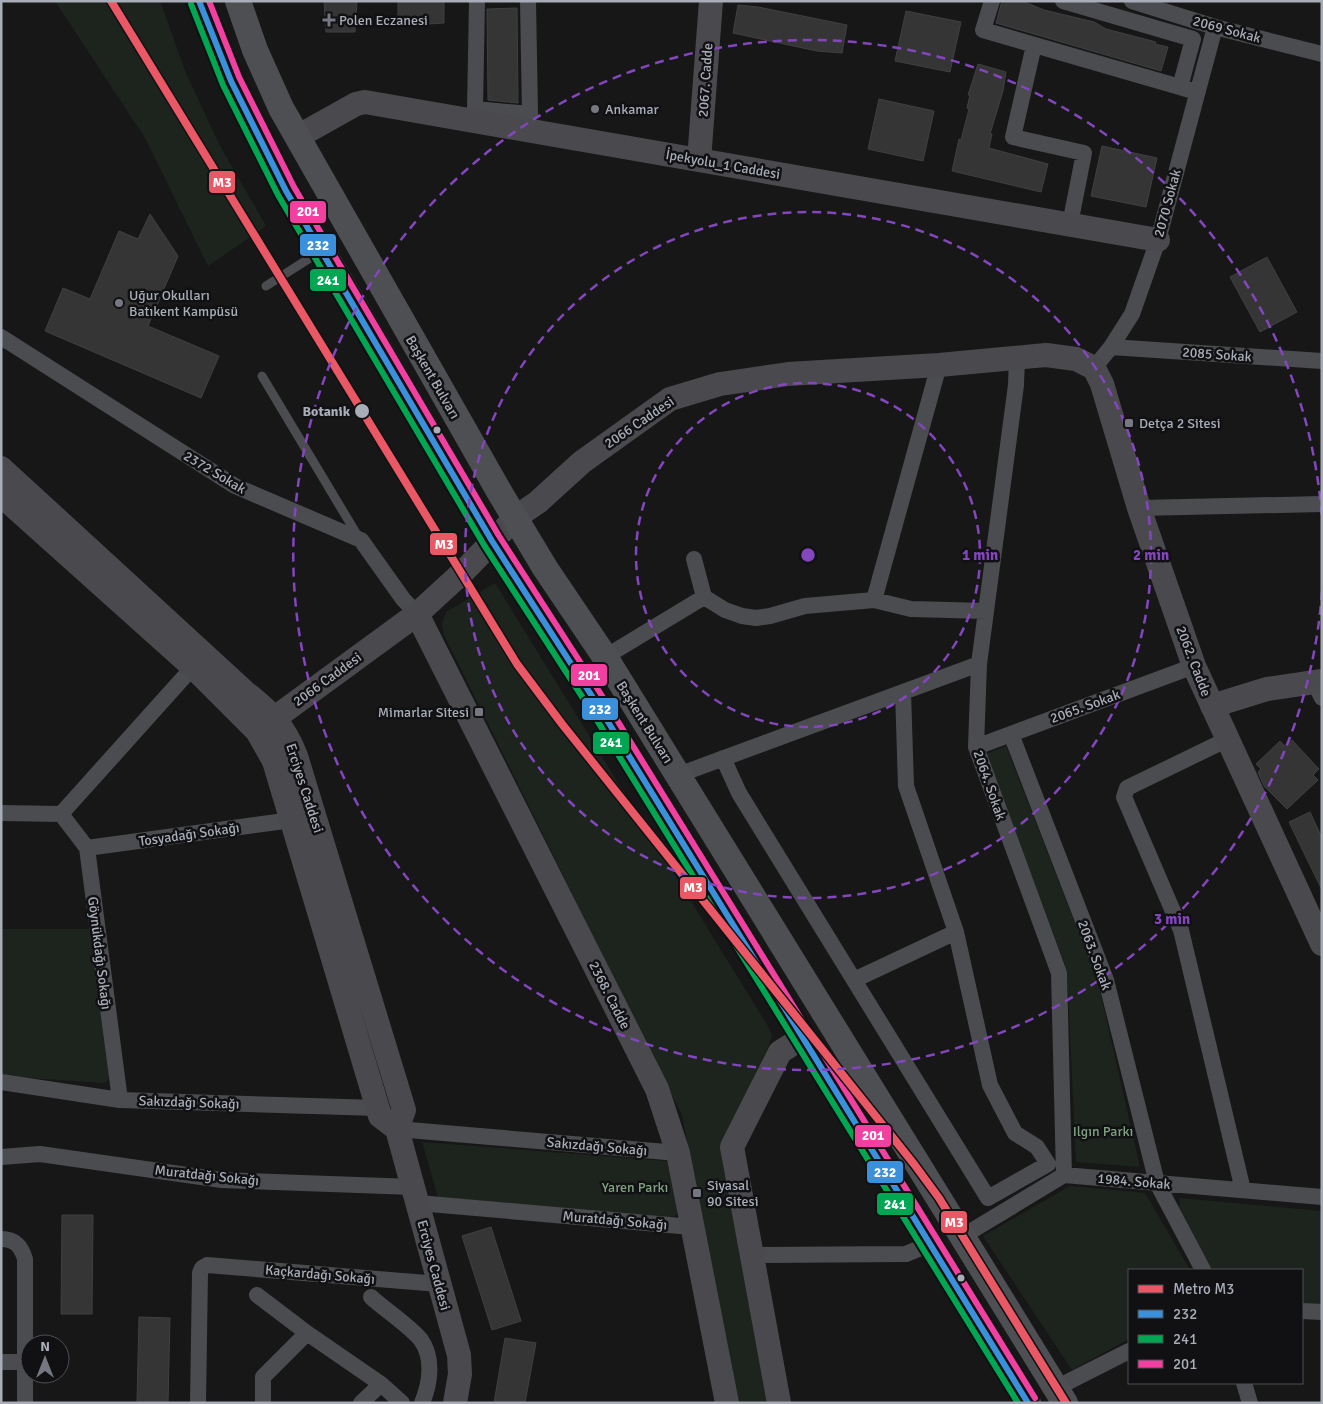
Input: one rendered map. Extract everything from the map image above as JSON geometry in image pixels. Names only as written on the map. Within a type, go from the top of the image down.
[{"type":"main road","points":[[199,1],[230,81],[293,204],[322,250],[492,541],[596,704],[1028,1403]]},
{"type":"main road","name":"Başkent Bulvarı","points":[[238,1],[255,50],[297,137],[515,518],[545,568],[605,657],[1060,1396]]},
{"type":"street","points":[[477,1],[475,109],[530,114],[528,1]]},
{"type":"street","name":"2067. Cadde","points":[[699,160],[711,1]]},
{"type":"street","points":[[992,1],[983,30],[1197,92]]},
{"type":"street","points":[[1063,1],[1193,39],[1180,88]]},
{"type":"street","name":"2069 Sokak","points":[[1132,1],[1214,27],[1322,54]]},
{"type":"street","name":"2070 Sokak","points":[[1094,368],[1111,347],[1132,314],[1158,240],[1214,27]]},
{"type":"street","points":[[1034,45],[1013,137],[1084,153],[1070,224]]},
{"type":"street","name":"İpekyolu_1 Caddesi","points":[[297,137],[356,104],[366,102],[1158,240]]},
{"type":"street","name":"2372 Sokak","points":[[1,337],[236,486],[361,540]]},
{"type":"street","name":"2085 Sokak","points":[[1111,347],[1322,361]]},
{"type":"street","name":"2066 Caddesi","points":[[266,724],[417,614],[465,570],[515,518],[538,502],[582,462],[670,398],[693,390],[720,384],[788,374],[939,365],[1017,357],[1058,356],[1076,359],[1094,368]]},
{"type":"street","name":"2064. Sokak","points":[[1017,357],[1016,385],[979,664],[976,746],[1059,974],[1064,1175]]},
{"type":"street","points":[[874,600],[939,365]]},
{"type":"street","name":"2062. Cadde","points":[[1094,368],[1102,384],[1139,508],[1194,666],[1226,740],[1322,944]]},
{"type":"street","name":"Erciyes Caddesi","points":[[1,468],[266,724],[274,761],[380,1116],[397,1129]]},
{"type":"street","name":"Erciyes Caddesi","points":[[1,495],[193,667],[266,724],[289,738],[404,1110],[397,1129],[459,1355],[460,1374],[455,1403]]},
{"type":"street","points":[[1139,508],[1322,504]]},
{"type":"street","points":[[361,540],[403,599],[417,614]]},
{"type":"street","points":[[694,559],[704,597],[725,610],[742,616],[756,618],[805,606],[874,600],[911,609],[986,611]]},
{"type":"street","points":[[605,657],[704,597]]},
{"type":"street","name":"2368. Cadde","points":[[417,614],[645,1064],[665,1109],[678,1153],[727,1403]]},
{"type":"street","points":[[678,775],[979,664]]},
{"type":"street","name":"2065. Sokak","points":[[976,746],[1194,666]]},
{"type":"street","points":[[60,814],[193,667]]},
{"type":"street","points":[[1212,706],[1267,689],[1319,687]]},
{"type":"street","points":[[723,758],[739,794],[988,1198],[1048,1164],[1037,1147],[1015,1133],[990,1086],[956,932],[906,786],[903,692]]},
{"type":"street","name":"2063. Sokak","points":[[1011,734],[1106,980],[1157,1183],[1202,1269]]},
{"type":"street","points":[[1226,740],[1127,788],[1124,797],[1181,930],[1243,1190]]},
{"type":"street","points":[[1,812],[60,814],[87,848]]},
{"type":"street","name":"Tosyadağı Sokağı","points":[[87,848],[292,820]]},
{"type":"street","name":"Göynükdağı Sokağı","points":[[87,848],[120,1100]]},
{"type":"street","points":[[854,980],[956,932]]},
{"type":"street","points":[[780,1403],[732,1146],[780,1052],[802,1038]]},
{"type":"street","name":"Sakızdağı Sokağı","points":[[1,1082],[120,1100],[378,1108]]},
{"type":"street","name":"Sakızdağı Sokağı","points":[[397,1129],[678,1153]]},
{"type":"street","name":"Muratdağı Sokağı","points":[[1,1157],[40,1154],[222,1180],[415,1195],[692,1227]]},
{"type":"street","points":[[962,1236],[1064,1175]]},
{"type":"street","name":"1984. Sokak","points":[[1064,1175],[1322,1197]]},
{"type":"street","points":[[1,1239],[8,1239],[20,1246],[25,1258],[25,1334]]},
{"type":"street","points":[[752,1255],[906,1254],[930,1244]]},
{"type":"street","name":"Kaçkardağı Sokağı","points":[[198,1403],[200,1273],[202,1268],[207,1265],[439,1284]]},
{"type":"street","points":[[258,1295],[307,1333],[381,1384],[402,1403]]},
{"type":"street","points":[[371,1297],[421,1340],[430,1365],[428,1388],[422,1403]]},
{"type":"street","points":[[1303,1311],[1322,1312]]},
{"type":"street","points":[[263,1403],[263,1377],[307,1333]]},
{"type":"street","points":[[1060,1396],[1128,1352]]},
{"type":"street","points":[[1,1362],[20,1362]]},
{"type":"street","points":[[25,1384],[25,1403]]},
{"type":"street","points":[[360,1403],[381,1384]]},
{"type":"street","points":[[1244,1384],[1250,1403]]},
{"type":"lane","points":[[266,286],[322,250]]},
{"type":"lane","points":[[262,376],[361,540]]},
{"type":"green space","points":[[55,1],[160,1],[186,73],[220,146],[266,226],[208,266],[145,138]]},
{"type":"green space","points":[[495,583],[769,1028],[772,1036],[723,1145],[721,1154],[768,1403],[739,1403],[682,1115],[444,635],[442,624],[446,612]]},
{"type":"green space","name":"Ilgın Parkı","points":[[1006,746],[1098,982],[1140,1167],[1076,1162],[1067,970],[986,754]]},
{"type":"green space","points":[[1,929],[92,929],[109,1078],[107,1082],[1,1076]]},
{"type":"green space","name":"Yaren Parkı","points":[[422,1142],[667,1161],[679,1210],[676,1215],[670,1218],[438,1197]]},
{"type":"green space","points":[[1070,1186],[1145,1193],[1189,1269],[1128,1269],[1128,1340],[1072,1370],[983,1236]]},
{"type":"green space","points":[[1180,1198],[1322,1211],[1322,1308],[1303,1307],[1303,1269],[1210,1269],[1179,1207]]},
{"type":"building","points":[[324,1],[357,1],[355,32],[326,32]]},
{"type":"building","points":[[398,1],[444,1],[444,23],[412,25],[412,23],[398,23]]},
{"type":"building","points":[[1002,1],[1022,1],[1044,10],[1094,22],[1106,29],[1168,47],[1161,71],[996,23]]},
{"type":"building","points":[[738,5],[758,7],[847,25],[842,53],[817,51],[733,33]]},
{"type":"building","points":[[517,8],[518,103],[488,100],[487,9]]},
{"type":"building","points":[[906,11],[961,22],[950,72],[895,61]]},
{"type":"building","points":[[978,64],[1006,72],[1003,91],[990,134],[992,134],[989,148],[1048,164],[1041,192],[952,171],[959,139],[961,140],[969,109],[967,108],[970,95],[968,95]]},
{"type":"building","points":[[879,99],[934,111],[923,161],[868,149]]},
{"type":"building","points":[[1102,146],[1157,158],[1146,207],[1091,196]]},
{"type":"building","points":[[150,214],[178,256],[148,326],[219,356],[201,398],[45,331],[63,288],[90,299],[119,231],[138,239]]},
{"type":"building","points":[[1267,257],[1297,312],[1260,332],[1230,277]]},
{"type":"building","points":[[1292,740],[1319,769],[1313,775],[1318,780],[1287,809],[1264,786],[1258,772],[1261,769],[1256,764],[1280,741],[1285,746]]},
{"type":"building","points":[[1310,812],[1322,838],[1322,890],[1289,822]]},
{"type":"building","points":[[62,1215],[93,1215],[92,1314],[61,1314]]},
{"type":"building","points":[[491,1227],[521,1321],[492,1330],[462,1236]]},
{"type":"building","points":[[139,1317],[170,1318],[168,1403],[137,1403]]},
{"type":"building","points":[[505,1338],[536,1343],[525,1403],[494,1403]]},
{"type":"metro line","name":"M3","points":[[111,1],[517,664],[562,724],[914,1164],[939,1198],[1066,1403]]},
{"type":"transit line","name":"232","points":[[199,1],[231,81],[286,191],[492,541],[597,704],[1028,1403]]},
{"type":"transit line","name":"201","points":[[209,1],[239,77],[294,187],[499,536],[604,699],[1035,1398]]},
{"type":"transit line","name":"241","points":[[191,4],[223,85],[278,195],[484,545],[590,709],[1018,1403]]},
{"type":"place","name":"Polen Eczanesi","points":[[329,20]]},
{"type":"place","name":"Ankamar","points":[[595,109]]},
{"type":"place","name":"Uğur Okulları Batıkent Kampüsü","points":[[119,303]]},
{"type":"place","name":"Botanik","points":[[362,411]]},
{"type":"place","name":"Detça 2 Sitesi","points":[[1129,423]]},
{"type":"place","name":"Mimarlar Sitesi","points":[[479,712]]},
{"type":"place","name":"Siyasal 90 Sitesi","points":[[697,1193]]}]
